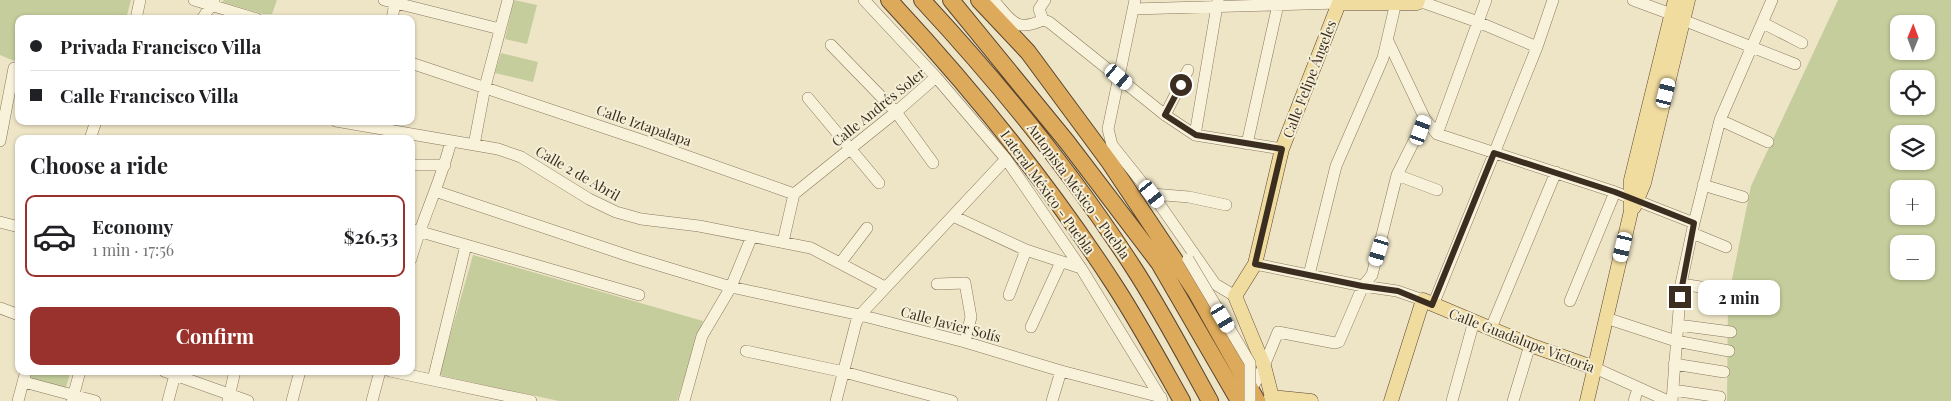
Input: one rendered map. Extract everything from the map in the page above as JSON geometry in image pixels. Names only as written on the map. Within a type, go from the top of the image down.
[{"type":"highway","name":"Lateral México - Puebla","points":[[890,0],[961,80],[1052,194],[1116,287],[1182,401]]},
{"type":"highway","name":"Autopista México - Puebla","points":[[922,0],[1006,94],[1070,177],[1137,272],[1210,401]]},
{"type":"highway","name":"Autopista México - Puebla","points":[[951,0],[1067,142],[1159,263],[1239,401]]},
{"type":"highway","points":[[979,0],[1028,52],[1103,141],[1196,292],[1267,400]]},
{"type":"main road","points":[[1675,0],[1677,17]]},
{"type":"main road","points":[[1587,401],[1633,203],[1631,180],[1677,17],[1688,0]]},
{"type":"main road","points":[[1339,3],[1417,1]]},
{"type":"main road","name":"Calle Felipe Ángeles","points":[[1236,296],[1255,264],[1282,149],[1339,3]]},
{"type":"main road","points":[[1236,296],[1264,366],[1267,400],[1311,401]]},
{"type":"main road","points":[[1391,401],[1428,303]]},
{"type":"main road","name":"Calle Guadalupe Victoria","points":[[1428,303],[1530,345],[1595,368]]},
{"type":"street","points":[[137,15],[140,0]]},
{"type":"street","points":[[194,0],[213,3],[246,15]]},
{"type":"street","points":[[474,145],[485,87],[508,0]]},
{"type":"street","points":[[864,0],[936,76]]},
{"type":"street","points":[[994,0],[1016,25],[1025,26],[1043,20],[1049,22],[1165,115],[1196,135],[1282,149]]},
{"type":"street","points":[[1043,20],[1039,8],[1045,0]]},
{"type":"street","points":[[1438,134],[1486,0]]},
{"type":"street","points":[[1428,303],[1494,153],[1537,47],[1553,0]]},
{"type":"street","points":[[1633,0],[1795,64]]},
{"type":"street","points":[[1720,397],[1672,395],[1681,284],[1703,185],[1720,120],[1772,0]]},
{"type":"street","points":[[1417,1],[1478,22],[1537,47]]},
{"type":"street","points":[[391,15],[389,2],[500,28]]},
{"type":"street","points":[[1247,144],[1279,2]]},
{"type":"street","points":[[1309,275],[1336,166],[1383,58],[1396,2]]},
{"type":"street","points":[[205,15],[213,3]]},
{"type":"street","points":[[1196,135],[1218,3]]},
{"type":"street","points":[[1236,296],[1215,284],[1152,194],[1112,145],[1103,141],[1108,129],[1134,4],[1339,3]]},
{"type":"street","points":[[1762,23],[1802,44]]},
{"type":"street","points":[[1388,41],[1425,119],[1438,134],[1615,192],[1633,203],[1693,228],[1726,248]]},
{"type":"street","points":[[831,45],[896,112],[933,163]]},
{"type":"street","name":"Calle Iztapalapa","points":[[415,64],[794,194]]},
{"type":"street","points":[[0,139],[14,68]]},
{"type":"street","points":[[1165,115],[1188,70]]},
{"type":"street","name":"Calle Andrés Soler","points":[[794,194],[896,112],[936,76],[1006,159],[1081,268],[1162,399]]},
{"type":"street","points":[[808,98],[879,183]]},
{"type":"street","points":[[1255,383],[1278,332],[1335,343],[1339,342],[1362,286],[1372,274],[1397,176],[1425,119]]},
{"type":"street","points":[[1720,120],[1768,142]]},
{"type":"street","name":"Calle 2 de Abril","points":[[368,125],[498,149],[521,157],[589,199],[616,212],[641,219],[699,226],[811,248],[841,262],[885,288]]},
{"type":"street","points":[[451,141],[445,165],[435,191],[415,230],[638,295]]},
{"type":"street","points":[[836,401],[856,323],[860,315],[1006,159]]},
{"type":"street","points":[[415,165],[445,165]]},
{"type":"street","points":[[1491,328],[1556,172]]},
{"type":"street","points":[[1397,176],[1437,190]]},
{"type":"street","points":[[1703,185],[1743,197]]},
{"type":"street","name":"Calle Javier Solís","points":[[435,191],[731,288],[860,315],[965,342],[1162,399]]},
{"type":"street","points":[[1570,301],[1615,192]]},
{"type":"street","points":[[783,242],[794,194]]},
{"type":"street","points":[[1152,194],[1189,197],[1226,205]]},
{"type":"street","points":[[953,216],[1026,250],[1081,268]]},
{"type":"street","points":[[0,222],[15,226]]},
{"type":"street","points":[[1172,222],[1188,259],[1250,364],[1250,401]]},
{"type":"street","points":[[841,262],[867,228]]},
{"type":"street","points":[[684,401],[702,336],[731,288],[752,236]]},
{"type":"street","points":[[433,380],[466,244]]},
{"type":"street","points":[[1009,295],[1026,250]]},
{"type":"street","points":[[1031,327],[1061,262]]},
{"type":"street","name":"Calle Guadalupe Victoria","points":[[1255,264],[1362,286],[1398,291],[1428,303]]},
{"type":"street","points":[[937,284],[965,284],[970,317],[965,342]]},
{"type":"street","points":[[1681,284],[1727,291]]},
{"type":"street","points":[[0,308],[15,314]]},
{"type":"street","points":[[1606,318],[1676,341],[1729,351]]},
{"type":"street","points":[[1452,401],[1474,321]]},
{"type":"street","points":[[1678,325],[1731,332]]},
{"type":"street","points":[[1513,401],[1530,345]]},
{"type":"street","points":[[746,351],[844,372],[952,401]]},
{"type":"street","points":[[1674,364],[1724,372]]},
{"type":"street","name":"Calle Guadalupe Victoria","points":[[1595,368],[1668,401]]},
{"type":"street","points":[[1052,401],[1061,371]]},
{"type":"street","points":[[72,398],[79,375]]},
{"type":"street","points":[[168,401],[171,375]]},
{"type":"street","points":[[176,375],[229,398],[248,401]]},
{"type":"street","points":[[229,398],[234,375]]},
{"type":"street","points":[[292,401],[299,375]]},
{"type":"street","points":[[372,401],[379,375]]},
{"type":"street","points":[[409,375],[531,401]]},
{"type":"street","points":[[18,401],[25,377],[72,398],[95,401]]},
{"type":"street","points":[[1634,401],[1638,388]]},
{"type":"green space","points":[[0,0],[131,0],[127,15],[15,15],[15,61],[0,55]]},
{"type":"green space","points":[[224,0],[277,0],[272,14],[263,14],[222,2]]},
{"type":"green space","points":[[514,0],[537,5],[527,44],[505,39]]},
{"type":"green space","points":[[1838,0],[1951,0],[1951,401],[1727,401],[1728,299],[1751,186]]},
{"type":"green space","points":[[501,53],[538,62],[533,82],[495,73]]},
{"type":"green space","points":[[473,255],[703,321],[677,401],[559,401],[439,375]]},
{"type":"green space","points":[[30,375],[70,375],[65,390],[29,379]]},
{"type":"route","points":[[1181,85],[1165,115],[1196,135],[1282,149],[1255,264],[1362,286],[1398,291],[1432,305],[1494,153],[1615,192],[1694,223],[1680,297]]}]
